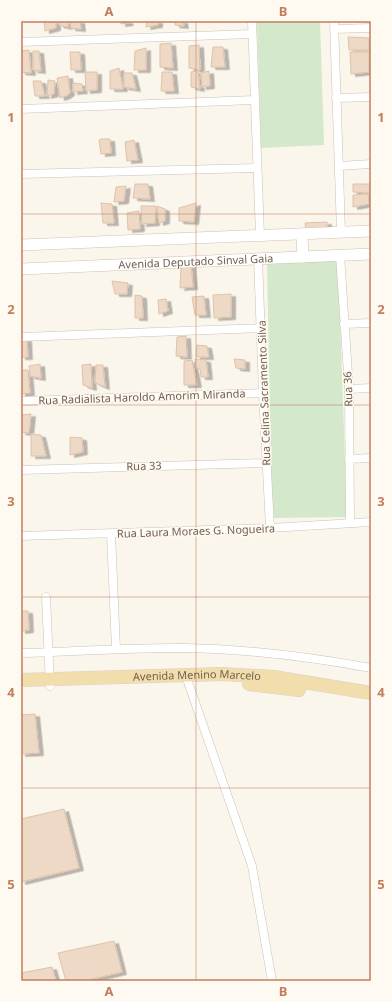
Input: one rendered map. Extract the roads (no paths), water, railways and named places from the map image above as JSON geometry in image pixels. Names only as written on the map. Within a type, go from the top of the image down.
[{"type":"main road","name":"Avenida Menino Marcelo","points":[[21,687],[50,682],[222,674],[274,677],[371,693]]},
{"type":"main road","name":"Avenida Menino Marcelo","points":[[21,680],[50,682],[240,683],[313,691],[371,701]]},
{"type":"street","points":[[252,21],[260,235]]},
{"type":"street","points":[[341,232],[334,25],[371,28]]},
{"type":"street","points":[[21,42],[252,34]]},
{"type":"street","points":[[336,98],[371,97]]},
{"type":"street","points":[[21,109],[254,100]]},
{"type":"street","points":[[339,166],[371,164]]},
{"type":"street","points":[[21,174],[257,168]]},
{"type":"street","name":"Avenida Deputado Sinval Gaia","points":[[21,246],[371,231]]},
{"type":"street","points":[[302,235],[303,256]]},
{"type":"street","name":"Avenida Deputado Sinval Gaia","points":[[21,269],[371,254]]},
{"type":"street","name":"Rua 36","points":[[340,255],[349,388],[350,523]]},
{"type":"street","name":"Rua Celina Sacramento Silva","points":[[258,258],[270,528]]},
{"type":"street","points":[[344,324],[371,323]]},
{"type":"street","points":[[21,336],[261,328]]},
{"type":"street","points":[[349,388],[371,388]]},
{"type":"street","name":"Rua Radialista Haroldo Amorim Miranda","points":[[21,401],[263,393]]},
{"type":"street","points":[[349,459],[371,458]]},
{"type":"street","name":"Rua 33","points":[[21,470],[266,463]]},
{"type":"street","name":"Rua Laura Moraes G. Nogueira","points":[[21,536],[270,528],[371,522]]},
{"type":"street","points":[[111,534],[116,649]]},
{"type":"street","points":[[46,597],[47,651],[50,682]]},
{"type":"street","points":[[21,653],[47,651],[184,648],[230,650],[322,659],[371,668]]},
{"type":"street","points":[[188,682],[252,866],[272,981]]}]
